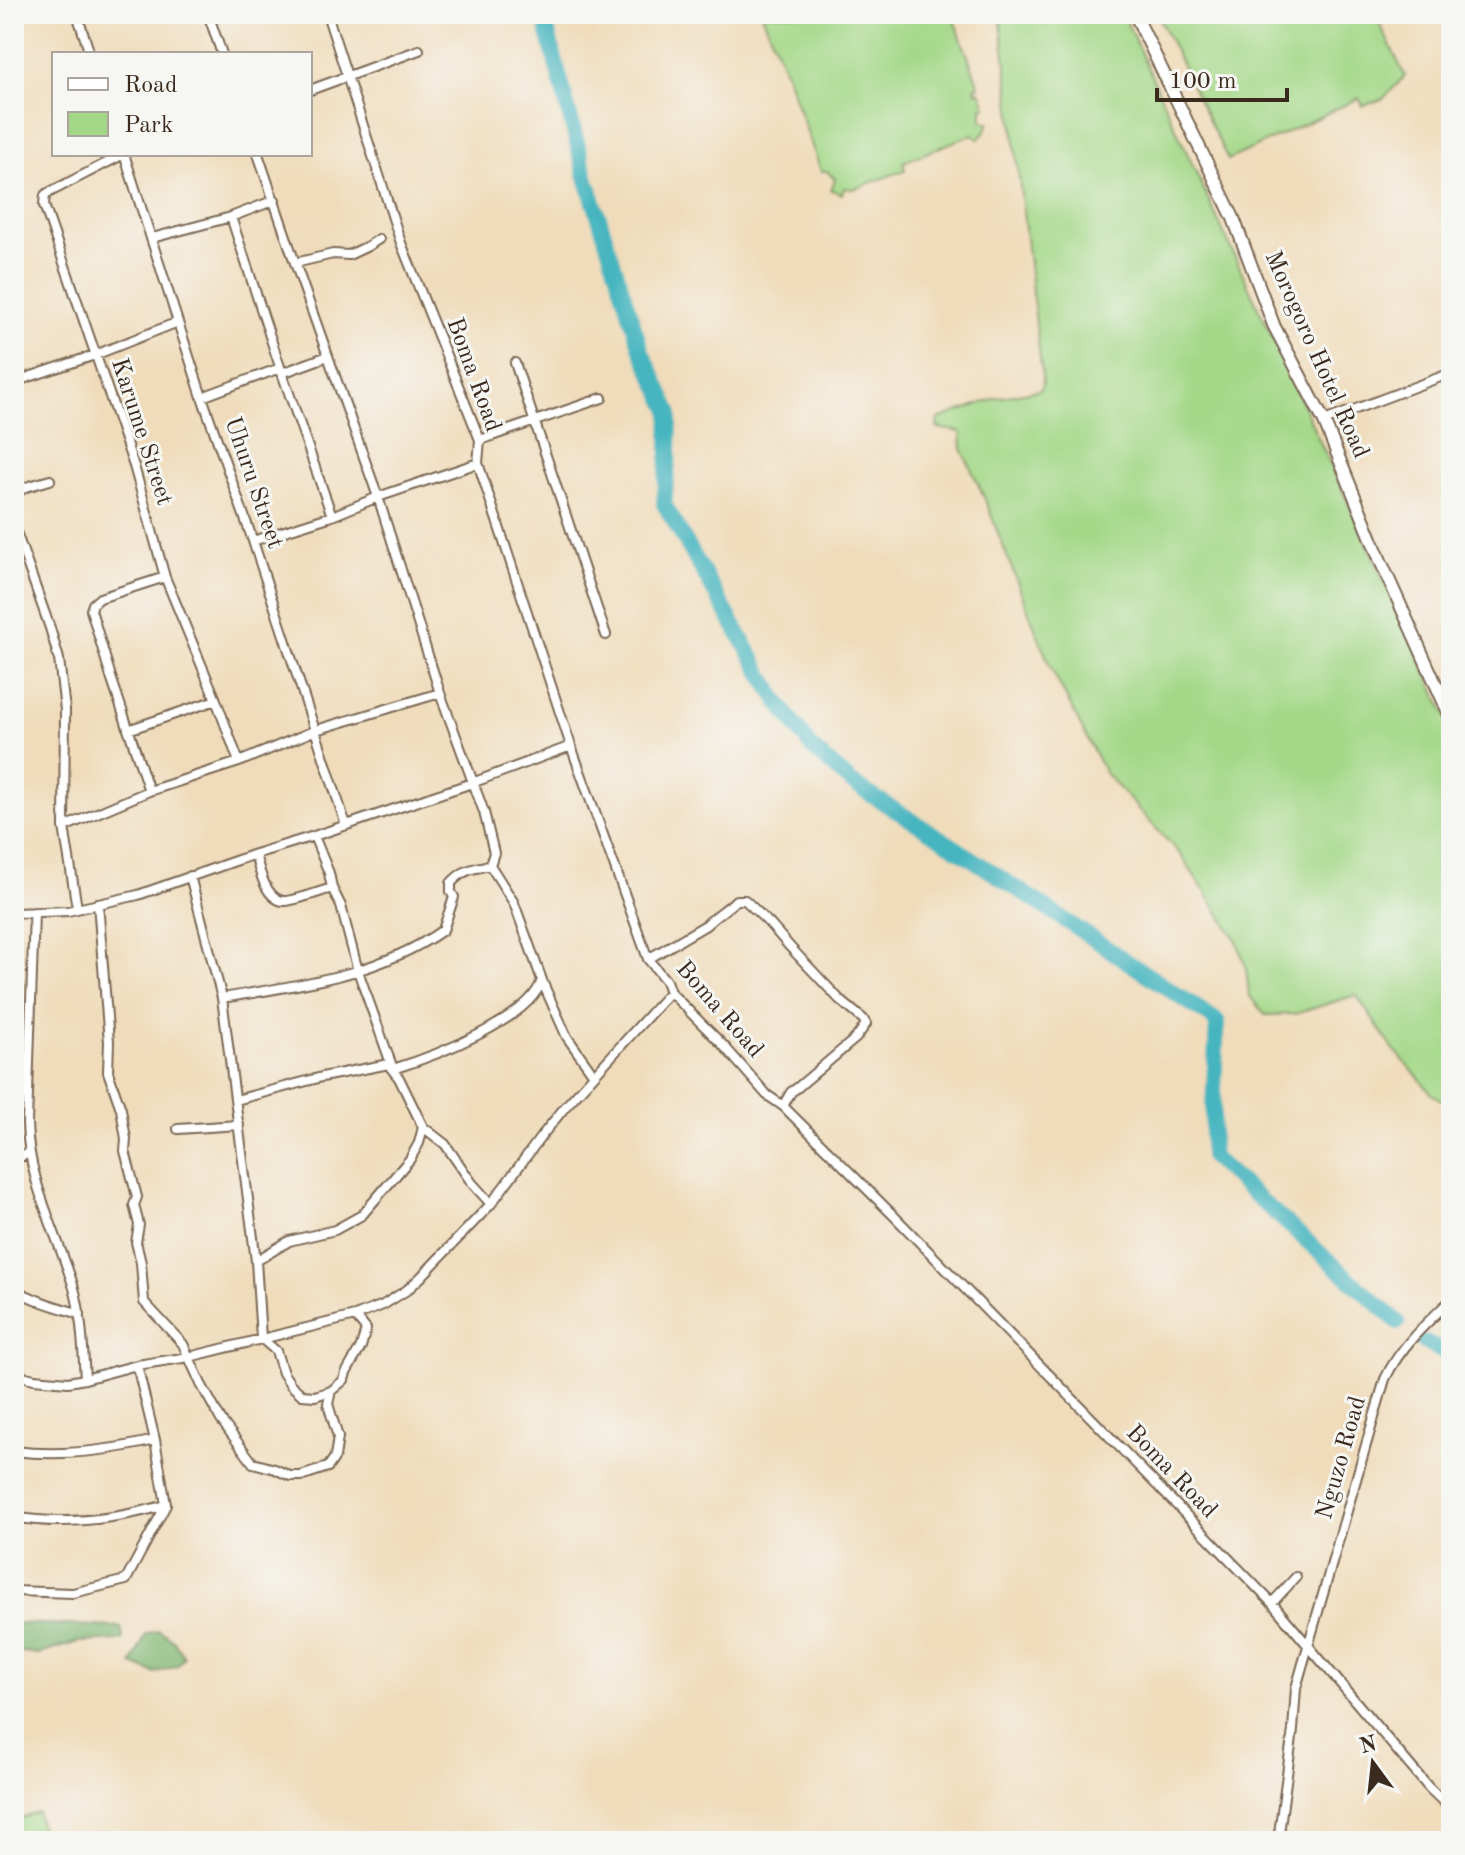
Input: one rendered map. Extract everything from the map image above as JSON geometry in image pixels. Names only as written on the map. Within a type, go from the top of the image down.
[{"type":"street","points":[[77,14],[89,52]]},
{"type":"street","points":[[208,14],[221,52]]},
{"type":"street","name":"Boma Road","points":[[327,14],[401,243],[480,440],[478,463],[571,746],[648,959],[666,981],[670,992],[767,1095],[783,1106],[894,1216],[1272,1603],[1429,1788],[1451,1809]]},
{"type":"street","name":"Morogoro Hotel Road","points":[[1135,14],[1233,217],[1274,326],[1324,421],[1381,562],[1451,718]]},
{"type":"street","points":[[312,89],[419,50]]},
{"type":"street","name":"Karume Street","points":[[120,156],[48,193],[44,200],[134,466],[165,577],[239,762]]},
{"type":"street","name":"Uhuru Street","points":[[125,156],[346,825]]},
{"type":"street","points":[[259,156],[378,497],[440,693],[484,812],[494,853],[490,865]]},
{"type":"street","points":[[152,238],[231,217],[275,200]]},
{"type":"street","points":[[231,217],[332,516]]},
{"type":"street","points":[[295,263],[333,254],[349,255],[379,239]]},
{"type":"street","points":[[14,382],[95,355],[178,322]]},
{"type":"street","points":[[282,373],[328,356]]},
{"type":"street","points":[[515,363],[606,635]]},
{"type":"street","points":[[202,397],[280,368],[282,373]]},
{"type":"street","points":[[1324,421],[1451,373]]},
{"type":"street","points":[[480,440],[602,398]]},
{"type":"street","points":[[253,541],[478,463]]},
{"type":"street","points":[[14,494],[50,480]]},
{"type":"street","points":[[14,526],[59,659],[65,710],[64,827],[77,908]]},
{"type":"street","points":[[149,791],[93,619],[92,606],[100,598],[165,577]]},
{"type":"street","points":[[64,827],[149,791],[239,762],[316,730],[440,693]]},
{"type":"street","points":[[128,730],[216,700]]},
{"type":"street","points":[[14,913],[68,911],[138,895],[472,783],[571,746]]},
{"type":"street","points":[[314,836],[341,906],[358,971],[391,1066],[423,1127],[445,1144],[491,1204]]},
{"type":"street","points":[[255,854],[265,887],[275,898],[292,900],[332,888]]},
{"type":"street","points":[[222,998],[310,984],[396,957],[443,930],[454,897],[451,883],[459,875],[466,870],[490,865]]},
{"type":"street","points":[[490,865],[514,903],[567,1037],[594,1075]]},
{"type":"street","points":[[190,876],[222,998],[256,1261],[261,1338],[276,1351],[283,1373],[291,1385],[302,1395],[315,1396],[331,1391],[344,1380],[361,1347],[366,1329],[355,1316]]},
{"type":"street","points":[[648,959],[706,925],[736,900],[745,900],[840,1000],[863,1019],[866,1024],[856,1038],[791,1092],[783,1106]]},
{"type":"street","points":[[98,903],[108,1027],[108,1072],[121,1109],[125,1151],[137,1197],[134,1205],[139,1225],[136,1242],[144,1302],[183,1344],[221,1420],[253,1463],[290,1476],[325,1469],[334,1460],[338,1437],[328,1404],[331,1391]]},
{"type":"street","points":[[34,912],[27,1123],[30,1153],[80,1314],[85,1379]]},
{"type":"street","points":[[236,1100],[322,1077],[414,1063],[506,1019],[527,1003],[538,991],[542,980]]},
{"type":"street","points":[[14,1374],[68,1382],[85,1379],[355,1316],[383,1305],[421,1277],[491,1204],[540,1138],[670,992]]},
{"type":"street","points":[[527,1003],[539,1000],[553,1005]]},
{"type":"street","points":[[178,1129],[239,1125]]},
{"type":"street","points":[[256,1261],[289,1241],[335,1230],[362,1215],[410,1159],[423,1127]]},
{"type":"street","points":[[14,1159],[30,1153]]},
{"type":"street","points":[[14,1289],[45,1304],[80,1314]]},
{"type":"street","name":"Nguzo Road","points":[[1278,1841],[1296,1688],[1382,1390],[1391,1367],[1407,1344],[1451,1300]]},
{"type":"street","points":[[14,1591],[73,1593],[126,1580],[166,1505],[155,1440],[137,1365]]},
{"type":"street","points":[[14,1451],[50,1454],[89,1452],[155,1440]]},
{"type":"street","points":[[14,1517],[51,1521],[85,1520],[166,1505]]},
{"type":"street","points":[[1272,1603],[1296,1577]]},
{"type":"green space","points":[[762,14],[952,14],[979,86],[975,88],[976,92],[980,91],[986,106],[982,108],[982,121],[989,123],[985,132],[978,139],[973,134],[903,162],[905,170],[854,189],[844,188],[842,194],[831,190],[835,179],[827,171],[821,171]]},
{"type":"green space","points":[[1000,14],[1123,14],[1451,726],[1451,1105],[1432,1094],[1392,1047],[1356,995],[1295,1014],[1265,1015],[1249,995],[1246,967],[1237,941],[1216,908],[1180,854],[1105,773],[1050,666],[962,449],[961,432],[937,428],[938,419],[996,398],[1040,390],[1043,384]]},
{"type":"green space","points":[[1157,14],[1375,14],[1405,76],[1383,99],[1363,106],[1359,98],[1228,160]]},
{"type":"green space","points":[[14,1623],[121,1627],[123,1640],[78,1642],[39,1654],[14,1651]]},
{"type":"green space","points":[[159,1630],[174,1641],[184,1657],[178,1665],[155,1673],[132,1664],[146,1634]]},
{"type":"green space","points":[[37,1812],[44,1841],[14,1841],[14,1821]]},
{"type":"waterway","points":[[543,14],[586,177],[642,352],[670,411],[664,504],[777,700],[812,748],[852,783],[1217,1021],[1211,1156],[1398,1322]]},
{"type":"waterway","points":[[1424,1342],[1451,1356]]}]
